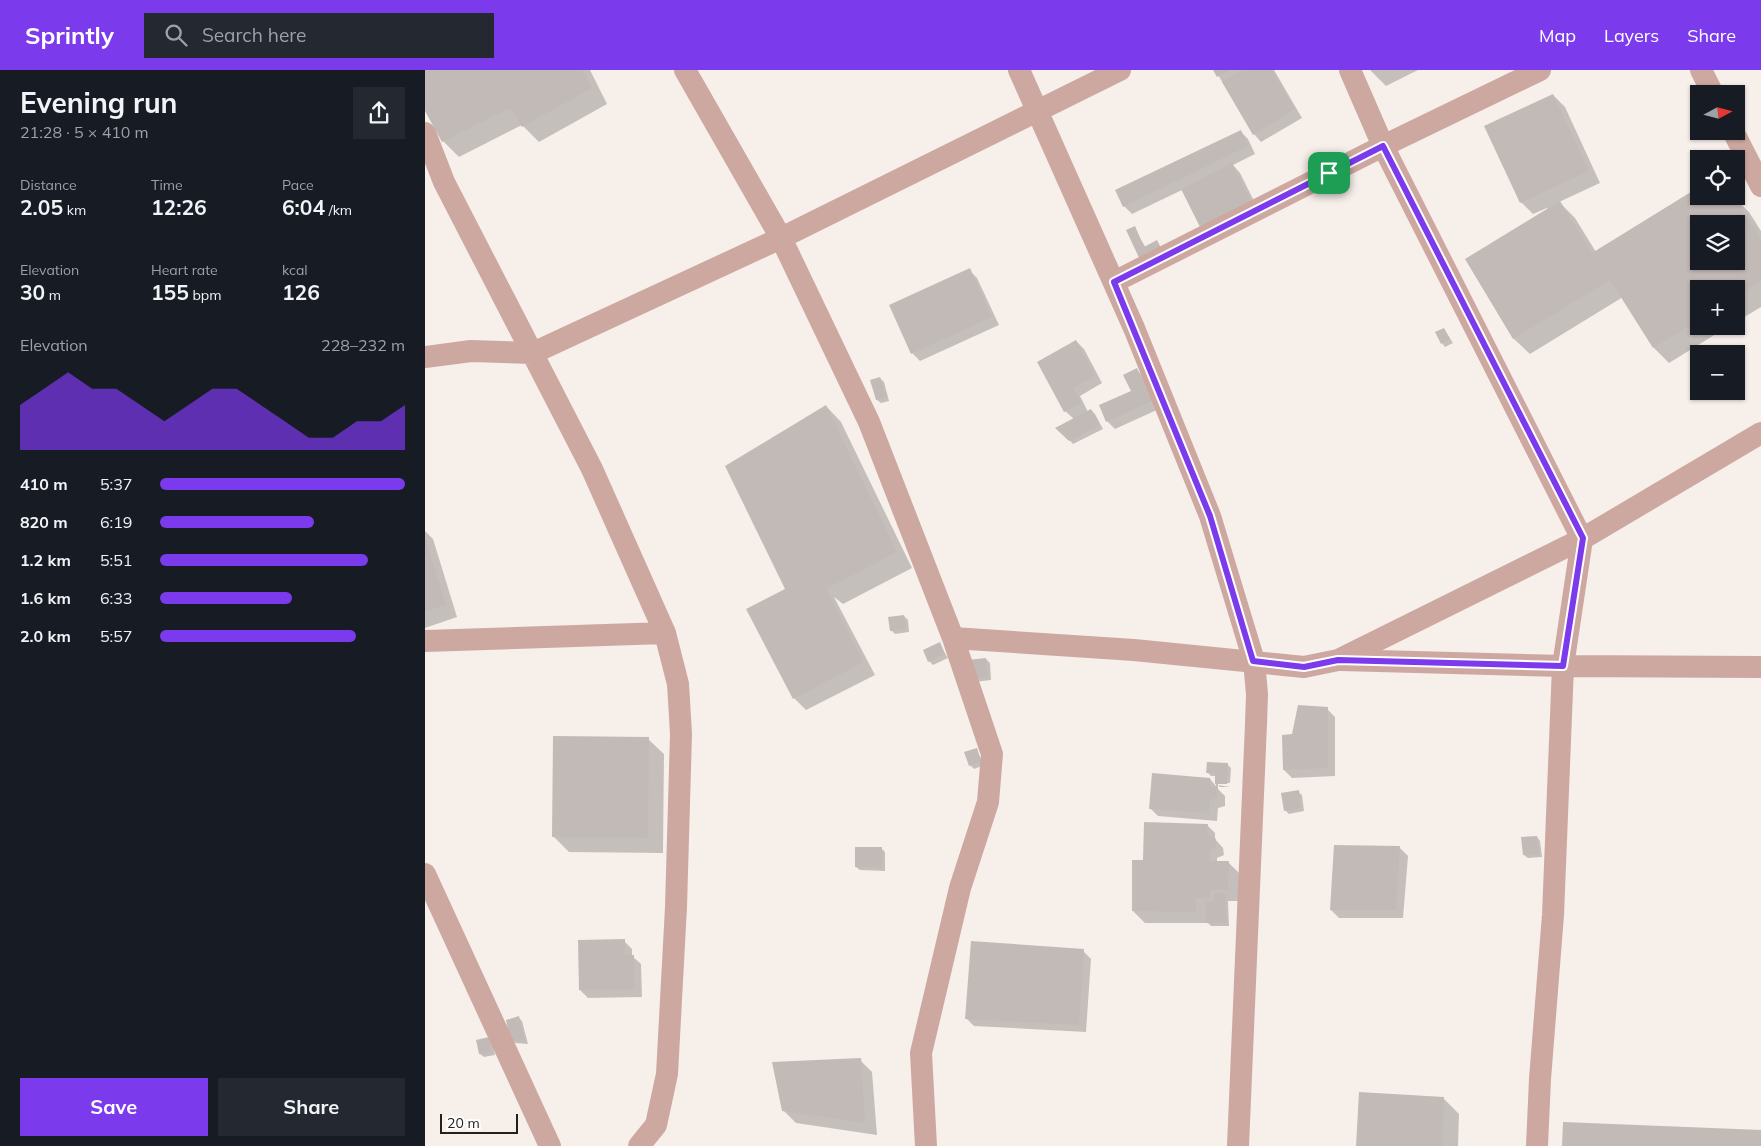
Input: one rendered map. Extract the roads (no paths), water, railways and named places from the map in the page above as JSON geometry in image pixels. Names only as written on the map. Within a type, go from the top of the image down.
[{"type":"street","points":[[685,70],[781,238],[869,422],[953,638],[993,754],[989,802],[960,888],[921,1053],[926,1146]]},
{"type":"street","points":[[1019,70],[1114,282],[1210,516],[1253,661],[1257,694],[1257,724],[1238,1146]]},
{"type":"street","points":[[425,357],[471,351],[533,353],[781,238],[1120,70]]},
{"type":"street","points":[[1349,70],[1383,146],[1583,538],[1563,666],[1553,915],[1540,1079],[1537,1146]]},
{"type":"street","points":[[1114,282],[1383,146],[1540,70]]},
{"type":"street","points":[[1701,70],[1708,85]]},
{"type":"street","points":[[425,134],[444,182],[592,469],[665,633],[678,684],[681,734],[676,907],[667,1074],[656,1125],[639,1146]]},
{"type":"street","points":[[1738,140],[1759,178]]},
{"type":"street","points":[[1338,660],[1583,538],[1761,433]]},
{"type":"street","points":[[425,641],[665,633]]},
{"type":"street","points":[[953,638],[1253,661],[1304,667],[1338,660],[1563,666],[1761,667]]},
{"type":"street","points":[[425,874],[550,1146]]}]
